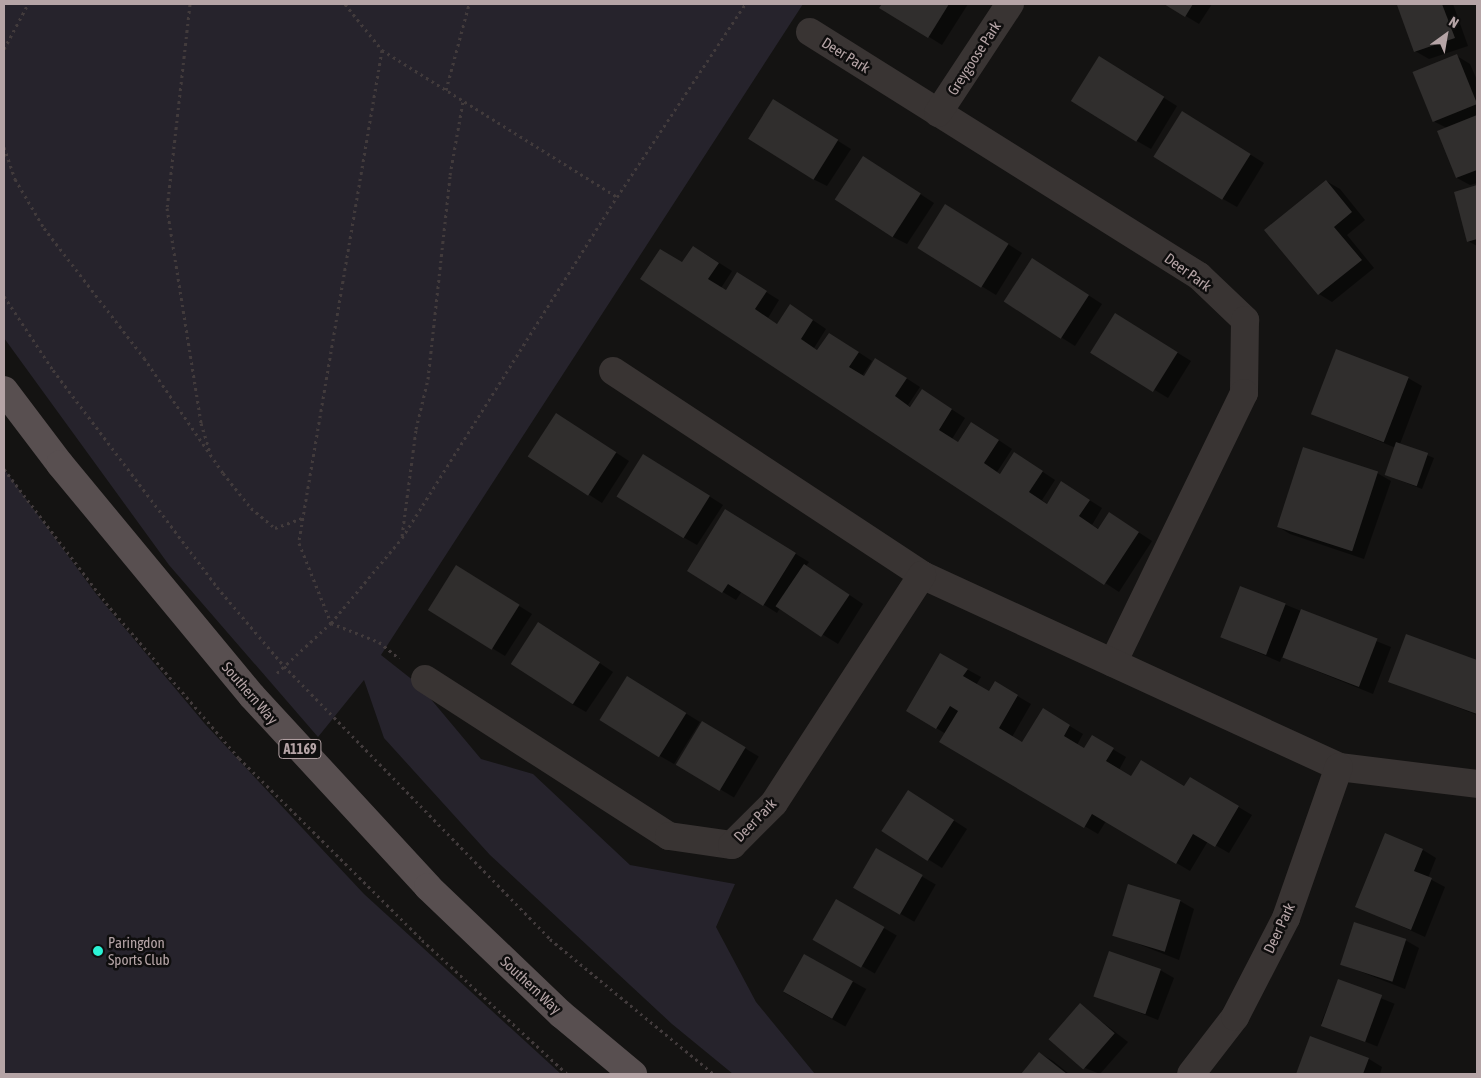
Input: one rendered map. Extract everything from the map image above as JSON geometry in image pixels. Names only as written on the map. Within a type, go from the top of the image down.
[{"type":"main road","name":"Southern Way","points":[[4,390],[60,464],[258,703],[428,887],[561,1014],[633,1074]]},
{"type":"street","name":"Greygoose Park","points":[[938,113],[1010,4]]},
{"type":"street","name":"Deer Park","points":[[810,32],[1199,276],[1245,320],[1244,393],[1113,663]]},
{"type":"street","points":[[612,371],[922,575],[1338,767],[1477,784]]},
{"type":"street","name":"Deer Park","points":[[425,679],[669,836],[732,844],[774,803],[922,575]]},
{"type":"street","name":"Deer Park","points":[[1191,1074],[1235,1017],[1286,918],[1338,767]]},
{"type":"path","points":[[4,49],[28,4]]},
{"type":"path","points":[[190,4],[167,208],[201,423],[211,456]]},
{"type":"path","points":[[345,4],[382,50],[617,198]]},
{"type":"path","points":[[446,90],[469,4]]},
{"type":"path","points":[[284,666],[331,623],[402,538],[617,198],[745,4]]},
{"type":"path","points":[[382,50],[299,544],[331,623],[379,642],[425,679]]},
{"type":"path","points":[[402,538],[416,429],[428,379],[450,175],[463,101]]},
{"type":"path","points":[[4,147],[15,179],[44,228],[144,358],[211,456],[251,508],[275,528],[303,518]]},
{"type":"path","points":[[4,296],[53,370],[211,579],[284,666],[550,940],[714,1074]]},
{"type":"path","points":[[4,469],[106,603],[239,758],[422,940],[567,1074]]},
{"type":"shaded area","points":[[4,4],[803,4],[381,655],[419,685],[481,759],[533,774],[630,865],[735,884],[716,927],[756,1002],[815,1074],[733,1074],[672,1024],[490,855],[384,738],[364,680],[318,737],[169,565],[4,338]]},
{"type":"shaded area","points":[[4,469],[97,595],[205,724],[364,894],[561,1074],[4,1074]]},
{"type":"building","points":[[882,4],[949,4],[928,38],[879,8]]},
{"type":"building","points":[[1164,4],[1193,4],[1185,17]]},
{"type":"building","points":[[1442,4],[1455,38],[1414,52],[1397,5]]},
{"type":"building","points":[[1457,54],[1477,104],[1433,122],[1412,72]]},
{"type":"building","points":[[1099,56],[1164,97],[1136,142],[1071,101]]},
{"type":"building","points":[[773,99],[838,140],[813,180],[748,139]]},
{"type":"building","points":[[1182,111],[1251,154],[1222,200],[1153,157]]},
{"type":"building","points":[[1477,115],[1477,170],[1456,178],[1437,131]]},
{"type":"building","points":[[863,156],[921,194],[893,237],[835,200]]},
{"type":"building","points":[[1326,180],[1352,212],[1334,227],[1362,260],[1318,295],[1264,230]]},
{"type":"building","points":[[1477,185],[1477,239],[1467,242],[1454,192]]},
{"type":"building","points":[[945,204],[1009,244],[981,288],[917,248]]},
{"type":"building","points":[[693,246],[719,263],[708,279],[726,290],[737,272],[767,291],[755,309],[777,324],[790,304],[813,320],[801,339],[817,350],[829,333],[859,352],[849,367],[864,376],[875,358],[907,378],[895,396],[910,407],[922,389],[952,409],[939,430],[958,442],[971,422],[999,440],[984,463],[1000,474],[1014,452],[1043,471],[1029,492],[1047,504],[1061,481],[1090,500],[1079,516],[1098,529],[1109,512],[1139,532],[1104,585],[640,279],[660,249],[682,262]]},
{"type":"building","points":[[1032,258],[1089,295],[1061,339],[1004,302]]},
{"type":"building","points":[[1115,313],[1178,352],[1153,392],[1090,353]]},
{"type":"building","points":[[1336,349],[1409,377],[1384,442],[1311,414]]},
{"type":"building","points":[[556,413],[616,452],[588,496],[528,457]]},
{"type":"building","points":[[1396,442],[1428,453],[1417,486],[1385,475]]},
{"type":"building","points":[[1303,447],[1378,471],[1352,551],[1277,527]]},
{"type":"building","points":[[643,454],[710,496],[683,538],[617,496]]},
{"type":"building","points":[[725,509],[796,553],[763,606],[728,584],[722,593],[687,571]]},
{"type":"building","points":[[804,564],[850,595],[821,637],[775,606]]},
{"type":"building","points":[[456,565],[520,605],[492,650],[428,610]]},
{"type":"building","points":[[1240,586],[1286,604],[1266,655],[1220,637]]},
{"type":"building","points":[[1301,609],[1378,638],[1359,687],[1282,658]]},
{"type":"building","points":[[538,622],[600,662],[573,704],[511,664]]},
{"type":"building","points":[[1406,634],[1477,660],[1477,714],[1388,682]]},
{"type":"building","points":[[940,653],[968,669],[963,676],[989,691],[995,681],[1018,695],[999,728],[1022,742],[1043,708],[1070,725],[1064,736],[1084,748],[1092,735],[1114,748],[1106,761],[1131,776],[1141,760],[1184,786],[1190,777],[1239,806],[1215,847],[1193,834],[1176,864],[1092,814],[1084,828],[939,742],[958,711],[950,706],[936,729],[906,711]]},
{"type":"building","points":[[627,676],[686,713],[659,757],[599,720]]},
{"type":"building","points":[[702,721],[746,747],[719,791],[676,765]]},
{"type":"building","points":[[908,790],[954,820],[927,861],[881,831]]},
{"type":"building","points":[[1385,833],[1423,849],[1414,871],[1432,878],[1411,930],[1355,907]]},
{"type":"building","points":[[876,848],[923,875],[900,915],[853,888]]},
{"type":"building","points":[[1128,884],[1181,900],[1165,952],[1112,936]]},
{"type":"building","points":[[836,899],[884,927],[861,968],[812,940]]},
{"type":"building","points":[[1354,922],[1406,939],[1392,982],[1340,965]]},
{"type":"building","points":[[1109,951],[1161,969],[1145,1014],[1093,996]]},
{"type":"building","points":[[804,954],[853,981],[832,1019],[783,992]]},
{"type":"building","points":[[1338,979],[1382,995],[1365,1042],[1321,1026]]},
{"type":"building","points":[[1080,1003],[1115,1033],[1083,1069],[1049,1039]]},
{"type":"building","points":[[1310,1036],[1369,1058],[1363,1074],[1296,1074]]},
{"type":"building","points":[[1039,1052],[1067,1074],[1021,1074]]},
{"type":"place","name":"Paringdon Sports Club","points":[[98,951]]}]
